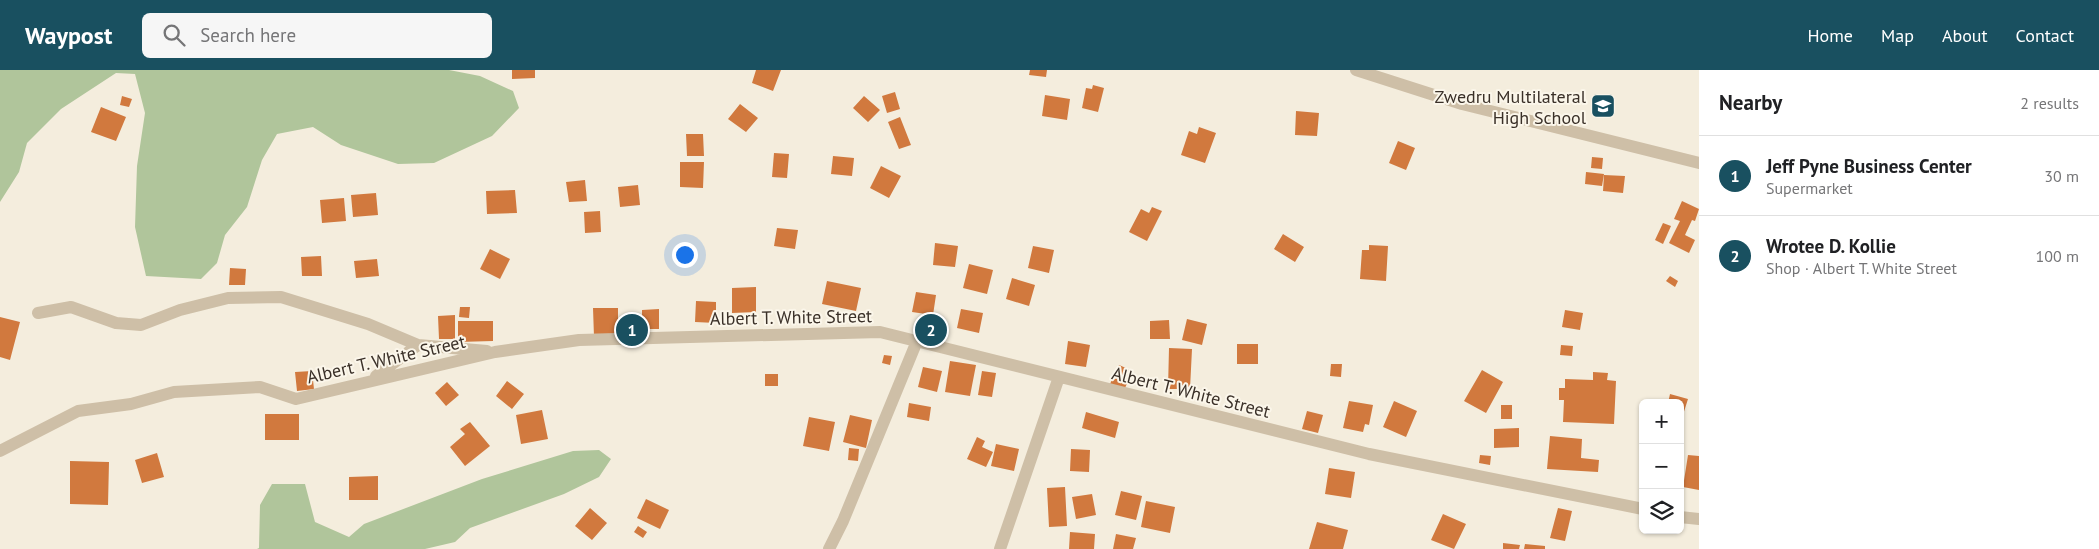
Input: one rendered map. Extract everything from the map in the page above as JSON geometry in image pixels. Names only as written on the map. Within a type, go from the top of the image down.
[{"type":"street","points":[[1356,70],[1462,104],[1699,163]]},
{"type":"street","points":[[38,313],[71,307],[116,323],[141,325],[180,310],[228,298],[281,297],[368,324],[418,345],[495,352]]},
{"type":"street","name":"Albert T. White Street","points":[[0,451],[78,411],[131,404],[174,392],[260,387],[296,399],[495,352],[579,340],[880,332],[1369,454],[1639,508]]},
{"type":"street","points":[[829,549],[843,521],[917,341]]},
{"type":"street","points":[[371,380],[418,345]]},
{"type":"street","points":[[1000,549],[1059,376]]},
{"type":"street","points":[[1684,517],[1699,519]]},
{"type":"green space","points":[[0,70],[449,70],[480,76],[513,91],[519,108],[492,136],[434,163],[398,164],[341,145],[313,127],[277,134],[262,160],[247,207],[225,235],[217,263],[201,279],[146,276],[135,227],[137,166],[145,113],[135,74],[116,73],[61,109],[27,143],[19,172],[0,202]]},
{"type":"green space","points":[[599,450],[611,459],[599,477],[564,494],[470,528],[455,542],[425,549],[257,549],[259,548],[260,505],[272,484],[305,484],[315,522],[349,537],[364,524],[482,479],[573,451]]},
{"type":"building","points":[[512,70],[535,70],[535,78],[512,79]]},
{"type":"building","points":[[756,70],[781,70],[773,91],[752,83]]},
{"type":"building","points":[[1030,70],[1047,70],[1046,77],[1029,75]]},
{"type":"building","points":[[1093,85],[1104,88],[1098,112],[1082,108],[1086,88],[1092,89]]},
{"type":"building","points":[[895,92],[900,109],[887,113],[882,96]]},
{"type":"building","points":[[1045,95],[1070,99],[1067,120],[1042,116]]},
{"type":"building","points":[[122,96],[132,99],[129,107],[120,105]]},
{"type":"building","points":[[864,96],[880,110],[868,122],[853,108]]},
{"type":"building","points":[[740,104],[758,118],[746,132],[728,119]]},
{"type":"building","points":[[101,107],[126,117],[116,141],[91,132]]},
{"type":"building","points":[[1296,111],[1319,113],[1317,136],[1295,135]]},
{"type":"building","points":[[900,117],[911,145],[899,149],[888,122]]},
{"type":"building","points":[[1199,127],[1216,133],[1205,163],[1181,155],[1189,131],[1197,134]]},
{"type":"building","points":[[686,134],[703,134],[704,156],[687,156]]},
{"type":"building","points":[[1398,141],[1415,148],[1406,170],[1389,163]]},
{"type":"building","points":[[774,153],[789,154],[787,178],[772,177]]},
{"type":"building","points":[[833,156],[854,158],[852,176],[831,174]]},
{"type":"building","points":[[1592,157],[1603,158],[1602,169],[1591,168]]},
{"type":"building","points":[[680,162],[704,162],[703,188],[680,187]]},
{"type":"building","points":[[881,166],[901,176],[889,198],[870,188]]},
{"type":"building","points":[[1586,172],[1604,174],[1602,186],[1585,184]]},
{"type":"building","points":[[1604,175],[1625,176],[1623,193],[1603,191]]},
{"type":"building","points":[[585,180],[587,201],[569,202],[566,182]]},
{"type":"building","points":[[638,185],[640,205],[620,207],[618,187]]},
{"type":"building","points":[[515,190],[517,213],[487,214],[486,191]]},
{"type":"building","points":[[376,193],[378,215],[353,217],[351,195]]},
{"type":"building","points":[[344,198],[346,221],[322,223],[320,200]]},
{"type":"building","points":[[1682,201],[1699,209],[1695,221],[1692,220],[1685,235],[1695,240],[1689,253],[1669,243],[1680,221],[1674,219]]},
{"type":"building","points":[[1152,207],[1162,211],[1147,241],[1129,232],[1141,209],[1149,213]]},
{"type":"building","points":[[600,211],[601,232],[585,233],[584,212]]},
{"type":"building","points":[[1663,223],[1671,226],[1663,244],[1655,240]]},
{"type":"building","points":[[777,228],[798,230],[795,249],[774,246]]},
{"type":"building","points":[[1283,234],[1304,247],[1295,262],[1274,249]]},
{"type":"building","points":[[935,243],[958,246],[955,267],[933,265]]},
{"type":"building","points":[[1369,245],[1388,246],[1386,281],[1360,279],[1362,250],[1369,250]]},
{"type":"building","points":[[1033,246],[1054,250],[1049,273],[1028,268]]},
{"type":"building","points":[[490,249],[510,259],[500,279],[480,269]]},
{"type":"building","points":[[321,256],[322,276],[302,276],[301,257]]},
{"type":"building","points":[[377,259],[379,276],[356,278],[354,261]]},
{"type":"building","points":[[969,264],[993,270],[987,294],[963,288]]},
{"type":"building","points":[[230,268],[246,269],[245,285],[229,285]]},
{"type":"building","points":[[1670,276],[1678,281],[1675,287],[1666,281]]},
{"type":"building","points":[[1012,278],[1035,285],[1029,306],[1006,299]]},
{"type":"building","points":[[827,281],[861,288],[856,311],[822,304]]},
{"type":"building","points":[[756,287],[756,312],[732,313],[732,288]]},
{"type":"building","points":[[916,292],[936,295],[933,315],[912,312]]},
{"type":"building","points":[[696,301],[716,302],[716,323],[695,322]]},
{"type":"building","points":[[460,307],[470,307],[469,318],[459,317]]},
{"type":"building","points":[[593,308],[618,308],[618,337],[594,337]]},
{"type":"building","points":[[659,309],[659,329],[642,329],[642,310]]},
{"type":"building","points":[[961,309],[983,313],[979,333],[957,328]]},
{"type":"building","points":[[1565,310],[1583,313],[1580,330],[1562,327]]},
{"type":"building","points":[[455,315],[455,339],[439,339],[438,316]]},
{"type":"building","points":[[0,317],[20,322],[10,360],[0,357]]},
{"type":"building","points":[[1187,319],[1207,324],[1202,345],[1182,340]]},
{"type":"building","points":[[1169,320],[1170,339],[1150,339],[1150,321]]},
{"type":"building","points":[[458,321],[493,321],[493,341],[458,342]]},
{"type":"building","points":[[1068,341],[1090,345],[1086,367],[1065,364]]},
{"type":"building","points":[[1237,344],[1258,344],[1258,364],[1237,364]]},
{"type":"building","points":[[1561,345],[1573,346],[1572,356],[1560,355]]},
{"type":"building","points":[[1169,348],[1192,349],[1190,389],[1168,389]]},
{"type":"building","points":[[884,355],[892,356],[890,365],[882,363]]},
{"type":"building","points":[[950,361],[976,365],[970,396],[945,392]]},
{"type":"building","points":[[1331,364],[1342,364],[1341,377],[1330,376]]},
{"type":"building","points":[[1119,365],[1133,371],[1124,390],[1110,384]]},
{"type":"building","points":[[923,367],[942,371],[937,392],[918,387]]},
{"type":"building","points":[[1482,370],[1503,382],[1486,413],[1464,401]]},
{"type":"building","points":[[312,371],[314,389],[297,391],[295,372]]},
{"type":"building","points":[[982,371],[996,373],[992,397],[978,395]]},
{"type":"building","points":[[1593,372],[1608,373],[1607,380],[1616,381],[1614,424],[1563,422],[1564,400],[1559,400],[1559,388],[1565,388],[1565,379],[1593,380]]},
{"type":"building","points":[[765,374],[778,374],[778,386],[765,386]]},
{"type":"building","points":[[507,381],[524,394],[512,409],[496,396]]},
{"type":"building","points":[[447,382],[459,395],[446,406],[435,393]]},
{"type":"building","points":[[1670,394],[1688,399],[1684,412],[1684,399],[1669,399]]},
{"type":"building","points":[[1349,401],[1373,405],[1369,425],[1365,424],[1363,432],[1343,428]]},
{"type":"building","points":[[1394,401],[1417,411],[1406,437],[1383,427]]},
{"type":"building","points":[[909,403],[931,407],[929,421],[907,417]]},
{"type":"building","points":[[1501,405],[1512,405],[1512,419],[1501,419]]},
{"type":"building","points":[[542,410],[548,439],[521,444],[516,415]]},
{"type":"building","points":[[1307,411],[1323,415],[1318,433],[1302,429]]},
{"type":"building","points":[[1086,412],[1119,422],[1115,438],[1082,428]]},
{"type":"building","points":[[265,414],[299,414],[299,440],[265,440]]},
{"type":"building","points":[[850,415],[872,420],[866,448],[843,442]]},
{"type":"building","points":[[809,417],[835,422],[829,451],[803,446]]},
{"type":"building","points":[[470,422],[490,446],[465,466],[450,447],[465,434],[460,429]]},
{"type":"building","points":[[1519,428],[1519,447],[1494,448],[1494,429]]},
{"type":"building","points":[[1550,436],[1582,439],[1581,458],[1599,460],[1598,472],[1547,469]]},
{"type":"building","points":[[977,437],[985,441],[982,447],[993,452],[986,467],[967,459]]},
{"type":"building","points":[[996,444],[1019,449],[1014,471],[991,466]]},
{"type":"building","points":[[849,448],[859,449],[858,461],[848,460]]},
{"type":"building","points":[[1071,449],[1090,450],[1089,472],[1070,471]]},
{"type":"building","points":[[157,453],[164,477],[142,483],[135,460]]},
{"type":"building","points":[[1480,455],[1491,456],[1490,465],[1479,463]]},
{"type":"building","points":[[1688,455],[1699,456],[1699,490],[1684,487]]},
{"type":"building","points":[[70,461],[109,462],[108,505],[70,504]]},
{"type":"building","points":[[1329,468],[1355,472],[1351,498],[1325,494]]},
{"type":"building","points":[[378,476],[378,500],[349,500],[349,477]]},
{"type":"building","points":[[1065,487],[1067,526],[1049,527],[1047,488]]},
{"type":"building","points":[[1121,491],[1142,496],[1136,520],[1115,515]]},
{"type":"building","points":[[1092,494],[1096,515],[1076,519],[1072,497]]},
{"type":"building","points":[[646,499],[669,510],[660,529],[637,518]]},
{"type":"building","points":[[1146,501],[1175,507],[1170,533],[1141,527]]},
{"type":"building","points":[[590,508],[607,523],[592,540],[575,526]]},
{"type":"building","points":[[1558,508],[1572,511],[1565,541],[1550,538]]},
{"type":"building","points":[[1443,514],[1466,524],[1454,549],[1431,540]]},
{"type":"building","points":[[1317,522],[1348,530],[1343,549],[1309,549]]},
{"type":"building","points":[[638,526],[647,532],[643,538],[634,532]]},
{"type":"building","points":[[1070,532],[1095,534],[1094,549],[1069,549]]},
{"type":"building","points":[[1116,534],[1136,538],[1133,549],[1113,549]]},
{"type":"building","points":[[1503,543],[1520,545],[1519,549],[1503,549]]},
{"type":"building","points":[[1525,544],[1545,546],[1545,549],[1524,549]]},
{"type":"place","name":"Zwedru Multilateral High School","points":[[1603,106]]},
{"type":"place","name":"Jeff Pyne Business Center","points":[[632,330]]},
{"type":"place","name":"Wrotee D. Kollie","points":[[931,330]]}]
